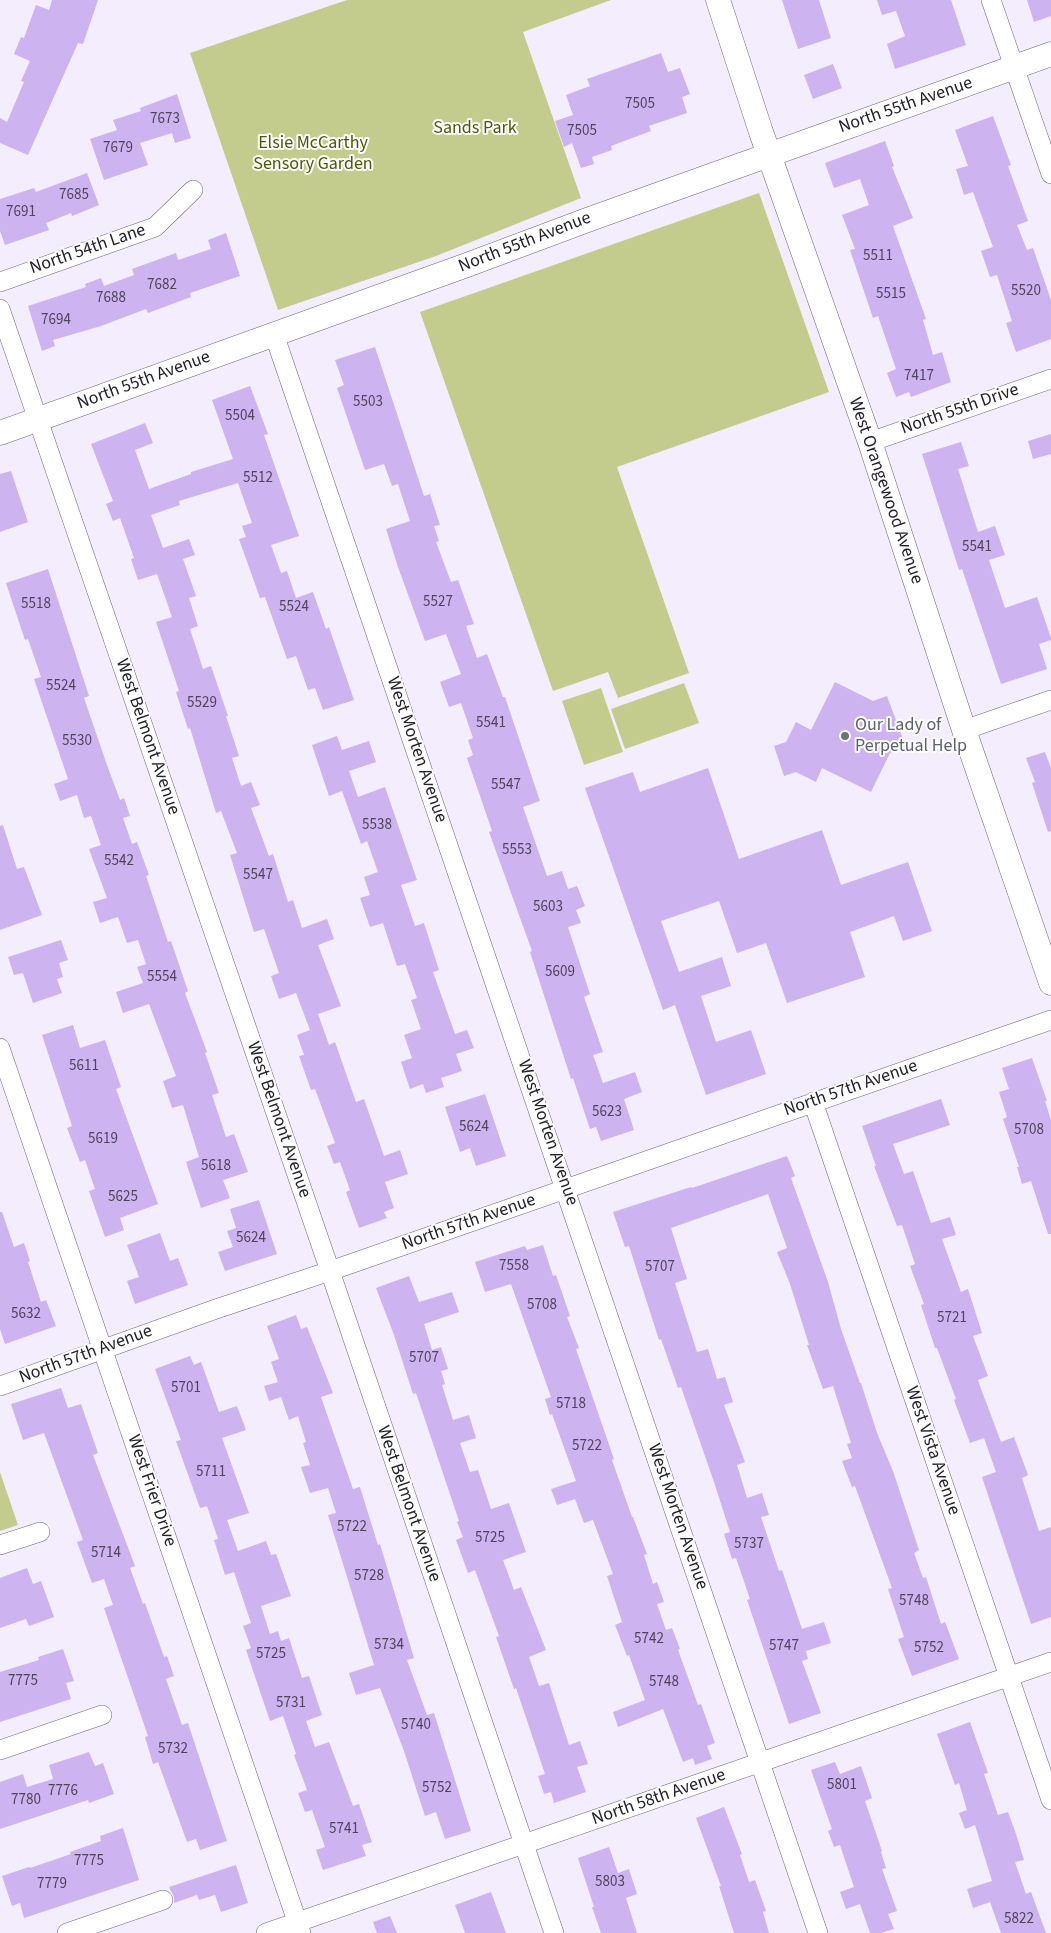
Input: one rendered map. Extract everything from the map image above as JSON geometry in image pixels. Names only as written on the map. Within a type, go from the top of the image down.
[{"type":"street","name":"West Orangewood Avenue","points":[[718,0],[769,156],[870,442],[964,730],[1051,983]]},
{"type":"street","points":[[991,0],[1051,174]]},
{"type":"street","name":"North 55th Avenue","points":[[0,433],[1051,54]]},
{"type":"street","name":"North 54th Lane","points":[[0,282],[155,227],[193,190]]},
{"type":"street","name":"West Belmont Avenue","points":[[0,309],[330,1271],[554,1933]]},
{"type":"street","name":"West Morten Avenue","points":[[274,334],[818,1933]]},
{"type":"street","name":"North 55th Drive","points":[[870,442],[1051,379]]},
{"type":"street","points":[[964,730],[1051,700]]},
{"type":"street","name":"North 57th Avenue","points":[[0,1386],[216,1309],[1051,1020]]},
{"type":"street","name":"West Frier Drive","points":[[0,1048],[300,1928]]},
{"type":"street","name":"West Vista Avenue","points":[[813,1102],[1051,1800]]},
{"type":"street","points":[[0,1545],[40,1532]]},
{"type":"street","name":"North 58th Avenue","points":[[266,1933],[300,1928],[523,1844],[1051,1662]]},
{"type":"street","points":[[0,1750],[102,1715]]},
{"type":"street","points":[[67,1933],[163,1900]]},
{"type":"green space","points":[[347,0],[611,0],[523,32],[581,198],[436,256],[278,310],[190,53]]},
{"type":"green space","points":[[759,193],[829,392],[617,467],[689,673],[618,698],[608,672],[553,691],[420,312]]},
{"type":"green space","points":[[684,683],[699,723],[625,749],[611,709]]},
{"type":"green space","points":[[601,688],[623,752],[584,765],[562,701]]},
{"type":"green space","points":[[0,1472],[18,1525],[0,1531]]},
{"type":"building","points":[[52,0],[98,0],[83,44],[78,43],[28,155],[0,143],[0,118],[7,122],[24,82],[21,81],[30,61],[14,54],[21,37],[24,38],[36,5],[49,10]]},
{"type":"building","points":[[782,0],[819,0],[831,38],[798,49]]},
{"type":"building","points":[[877,0],[951,0],[966,45],[895,69],[887,44],[905,36],[896,11],[882,15]]},
{"type":"building","points":[[1027,0],[1051,0],[1051,16],[1034,22]]},
{"type":"building","points":[[661,53],[668,72],[680,68],[690,94],[682,97],[687,113],[649,126],[651,131],[611,146],[612,150],[592,157],[594,164],[581,168],[572,143],[564,147],[555,121],[573,115],[566,95],[590,86],[587,79]]},
{"type":"building","points":[[833,64],[842,88],[813,99],[804,75]]},
{"type":"building","points":[[177,94],[191,138],[175,143],[172,133],[140,143],[148,165],[104,180],[90,139],[117,130],[113,120],[141,111],[140,108]]},
{"type":"building","points":[[993,116],[1011,165],[1008,166],[1028,221],[1017,225],[1027,250],[1033,248],[1051,300],[1051,339],[1016,352],[1006,323],[1012,321],[997,275],[990,277],[981,251],[993,247],[973,192],[964,195],[956,169],[968,166],[955,130]]},
{"type":"building","points":[[885,141],[894,166],[892,167],[913,218],[893,226],[926,319],[923,320],[933,355],[942,352],[951,382],[911,397],[909,392],[896,397],[887,373],[896,369],[878,316],[873,318],[850,250],[855,249],[842,215],[869,205],[860,179],[834,188],[825,163]]},
{"type":"building","points":[[87,173],[99,205],[72,216],[71,213],[46,223],[49,230],[5,245],[0,231],[0,199],[34,188],[36,192]]},
{"type":"building","points":[[226,233],[240,276],[190,293],[191,297],[148,313],[146,309],[101,326],[53,340],[55,346],[42,351],[28,306],[86,287],[85,284],[101,278],[104,286],[134,275],[132,269],[176,253],[178,260],[211,249],[208,240]]},
{"type":"building","points":[[375,347],[424,496],[430,494],[440,525],[434,526],[439,541],[436,542],[451,582],[458,580],[474,624],[466,626],[477,658],[487,654],[503,697],[505,697],[540,801],[523,807],[547,876],[562,871],[568,889],[577,886],[585,906],[576,910],[581,923],[568,927],[590,994],[584,997],[603,1052],[593,1055],[603,1083],[635,1072],[642,1092],[624,1099],[634,1130],[601,1141],[596,1127],[590,1129],[573,1078],[571,1079],[530,952],[532,951],[489,832],[492,831],[467,758],[473,755],[468,740],[473,738],[461,703],[449,707],[440,682],[461,674],[446,634],[425,641],[386,529],[410,521],[398,484],[392,486],[384,464],[365,470],[337,388],[344,385],[335,360]]},
{"type":"building","points":[[250,386],[268,434],[264,435],[299,536],[271,545],[281,573],[287,571],[296,598],[313,592],[326,629],[329,627],[354,700],[323,710],[315,688],[308,690],[296,656],[287,659],[265,597],[260,598],[239,539],[246,537],[242,526],[252,523],[238,483],[179,501],[180,505],[151,515],[163,548],[189,539],[195,555],[183,559],[196,596],[189,598],[198,626],[190,629],[203,669],[211,666],[239,756],[232,758],[241,786],[251,782],[260,805],[251,808],[269,856],[273,854],[288,902],[293,900],[302,928],[327,919],[334,939],[318,945],[341,1006],[318,1014],[329,1045],[335,1042],[356,1102],[364,1099],[384,1156],[400,1150],[408,1174],[385,1182],[394,1208],[384,1212],[387,1218],[359,1228],[346,1192],[350,1190],[340,1162],[334,1164],[327,1146],[335,1143],[315,1089],[311,1090],[299,1056],[304,1055],[297,1035],[310,1030],[296,993],[279,999],[271,976],[279,973],[264,929],[254,932],[230,855],[237,853],[221,811],[216,813],[190,728],[188,729],[176,692],[179,691],[156,622],[172,617],[157,574],[138,580],[131,559],[134,558],[120,518],[113,521],[106,504],[113,501],[91,444],[145,423],[153,443],[135,450],[149,489],[191,474],[191,472],[233,459],[212,400]]},
{"type":"building","points":[[1051,434],[1051,454],[1033,459],[1028,441]]},
{"type":"building","points":[[961,442],[969,466],[958,469],[978,532],[995,526],[1005,555],[989,560],[1005,608],[1037,597],[1051,638],[1051,640],[1039,644],[1047,669],[1001,684],[962,569],[959,570],[922,454]]},
{"type":"building","points":[[11,471],[28,522],[0,532],[0,474]]},
{"type":"building","points":[[48,569],[89,696],[84,698],[120,800],[124,798],[130,816],[123,818],[132,844],[137,842],[149,875],[146,876],[168,942],[171,941],[188,991],[185,993],[207,1052],[205,1053],[219,1093],[212,1095],[226,1137],[234,1134],[248,1172],[223,1180],[230,1198],[201,1208],[186,1162],[199,1157],[183,1105],[172,1108],[163,1081],[176,1076],[149,1004],[123,1013],[116,992],[143,983],[137,967],[146,964],[138,940],[127,943],[118,917],[100,923],[93,902],[107,898],[89,849],[101,845],[91,816],[84,818],[77,795],[60,801],[54,784],[68,779],[34,679],[41,677],[28,639],[25,640],[6,583]]},
{"type":"building","name":"Our Lady of Perpetual Help","points":[[835,682],[873,701],[887,696],[906,747],[890,753],[871,792],[822,768],[816,782],[796,772],[784,776],[774,746],[786,742],[796,722],[811,730]]},
{"type":"building","points":[[337,736],[342,750],[369,741],[376,762],[349,771],[358,797],[385,787],[417,880],[401,885],[415,926],[424,923],[439,970],[433,972],[455,1034],[467,1030],[474,1048],[456,1054],[462,1071],[441,1078],[444,1087],[426,1093],[423,1084],[410,1089],[401,1062],[412,1058],[404,1035],[421,1029],[411,1000],[417,998],[405,964],[397,966],[383,923],[370,927],[360,898],[370,895],[364,877],[378,872],[367,841],[361,844],[342,791],[329,796],[312,745]]},
{"type":"building","points":[[1045,752],[1051,768],[1051,831],[1048,832],[1032,783],[1035,782],[1026,758]]},
{"type":"building","points":[[708,768],[739,859],[822,830],[841,885],[908,862],[932,931],[903,941],[894,916],[850,932],[865,977],[787,1003],[766,943],[737,953],[719,901],[661,921],[679,972],[722,957],[731,986],[701,996],[716,1042],[751,1030],[766,1074],[706,1095],[675,1005],[663,1010],[585,788],[633,772],[640,792]]},
{"type":"building","points":[[3,825],[17,869],[24,867],[42,915],[0,930],[0,826]]},
{"type":"building","points":[[61,940],[68,960],[59,963],[63,977],[57,979],[62,993],[33,1003],[23,973],[14,975],[8,957]]},
{"type":"building","points":[[73,1025],[80,1048],[105,1040],[121,1087],[116,1089],[158,1204],[120,1218],[124,1230],[105,1237],[89,1191],[95,1189],[85,1160],[80,1162],[67,1128],[72,1126],[42,1035]]},
{"type":"building","points":[[1032,1058],[1047,1101],[1045,1101],[1051,1120],[1051,1234],[1048,1234],[1031,1181],[1022,1184],[1017,1167],[1019,1167],[1003,1119],[1007,1117],[999,1092],[1009,1089],[1002,1068]]},
{"type":"building","points":[[485,1094],[506,1156],[476,1166],[470,1148],[460,1152],[445,1107]]},
{"type":"building","points":[[941,1099],[950,1125],[893,1144],[904,1174],[913,1171],[931,1223],[950,1217],[956,1235],[942,1239],[961,1292],[968,1289],[982,1333],[973,1336],[988,1376],[978,1380],[1001,1442],[1014,1437],[1028,1475],[1022,1478],[1039,1531],[1051,1527],[1051,1617],[1031,1624],[982,1477],[996,1472],[984,1438],[970,1443],[954,1400],[956,1399],[937,1348],[935,1348],[921,1305],[924,1304],[910,1266],[915,1264],[902,1225],[897,1226],[874,1166],[876,1166],[862,1126]]},
{"type":"building","points":[[787,1156],[795,1176],[791,1178],[828,1282],[841,1329],[877,1433],[893,1471],[919,1550],[914,1553],[923,1578],[926,1577],[941,1624],[945,1622],[959,1659],[912,1676],[898,1639],[904,1637],[888,1589],[892,1588],[855,1486],[852,1487],[842,1461],[852,1458],[847,1444],[851,1443],[833,1386],[823,1389],[807,1345],[809,1345],[790,1284],[777,1252],[787,1248],[768,1194],[671,1228],[687,1279],[675,1283],[697,1352],[708,1349],[717,1379],[725,1377],[733,1402],[724,1405],[745,1462],[737,1465],[747,1498],[762,1493],[769,1515],[761,1517],[779,1571],[782,1570],[802,1629],[824,1622],[831,1643],[806,1651],[808,1659],[802,1661],[821,1713],[789,1724],[747,1600],[750,1599],[736,1558],[732,1559],[724,1534],[730,1532],[714,1482],[681,1387],[678,1388],[661,1339],[659,1340],[629,1246],[625,1247],[613,1212]]},
{"type":"building","points":[[259,1200],[277,1254],[225,1271],[218,1252],[233,1247],[227,1231],[236,1228],[230,1209]]},
{"type":"building","points":[[0,1212],[2,1212],[14,1247],[24,1243],[41,1302],[46,1300],[56,1326],[5,1344],[0,1329]]},
{"type":"building","points":[[160,1233],[170,1261],[178,1258],[188,1285],[135,1304],[127,1281],[139,1277],[127,1245]]},
{"type":"building","points":[[543,1245],[553,1276],[556,1275],[570,1316],[567,1317],[579,1348],[576,1349],[614,1459],[612,1460],[647,1554],[644,1555],[653,1584],[657,1582],[664,1602],[657,1604],[666,1630],[672,1628],[698,1705],[701,1704],[715,1743],[707,1746],[712,1759],[695,1765],[693,1758],[683,1762],[663,1709],[618,1727],[613,1712],[645,1700],[629,1655],[627,1656],[615,1625],[622,1622],[607,1576],[613,1574],[593,1520],[584,1523],[575,1499],[557,1505],[551,1489],[576,1481],[552,1414],[550,1415],[545,1399],[551,1397],[511,1284],[485,1292],[475,1262],[525,1246],[527,1250]]},
{"type":"building","points":[[409,1276],[419,1302],[452,1292],[459,1312],[424,1324],[432,1350],[441,1347],[448,1369],[441,1371],[445,1384],[442,1385],[453,1420],[469,1415],[476,1438],[460,1443],[470,1472],[478,1470],[491,1509],[509,1503],[526,1552],[503,1560],[514,1590],[521,1587],[546,1650],[529,1657],[539,1686],[549,1683],[569,1745],[580,1741],[588,1764],[577,1767],[586,1792],[554,1803],[551,1792],[544,1794],[538,1776],[545,1774],[516,1688],[514,1689],[496,1637],[499,1636],[475,1570],[468,1573],[456,1540],[463,1537],[457,1522],[459,1521],[416,1393],[413,1394],[394,1335],[376,1288]]},
{"type":"building","points":[[296,1315],[301,1329],[307,1327],[333,1393],[321,1397],[353,1489],[360,1487],[378,1545],[380,1544],[414,1658],[407,1660],[427,1715],[434,1713],[471,1831],[445,1839],[436,1812],[425,1816],[404,1751],[380,1688],[356,1695],[349,1673],[374,1665],[328,1515],[336,1513],[328,1488],[310,1493],[301,1467],[310,1465],[303,1443],[306,1442],[298,1416],[289,1420],[281,1397],[269,1401],[264,1386],[278,1382],[271,1362],[279,1359],[267,1326]]},
{"type":"building","points":[[190,1356],[194,1365],[201,1362],[219,1412],[237,1406],[246,1430],[222,1438],[249,1513],[227,1520],[238,1551],[266,1541],[271,1555],[276,1554],[291,1596],[261,1606],[270,1634],[278,1631],[281,1641],[289,1638],[302,1678],[309,1676],[322,1715],[306,1721],[315,1747],[329,1742],[353,1806],[359,1804],[372,1842],[362,1845],[366,1856],[323,1870],[316,1850],[325,1847],[312,1810],[305,1812],[298,1793],[307,1790],[294,1755],[296,1754],[283,1716],[270,1721],[246,1650],[251,1648],[243,1626],[251,1623],[234,1572],[225,1575],[214,1540],[218,1539],[207,1506],[200,1508],[176,1441],[181,1440],[155,1369]]},
{"type":"building","points":[[61,1388],[68,1408],[81,1404],[98,1453],[93,1455],[135,1566],[130,1568],[143,1604],[145,1603],[164,1657],[167,1656],[174,1676],[166,1679],[182,1725],[188,1723],[227,1841],[200,1850],[196,1839],[187,1842],[158,1762],[153,1764],[145,1737],[148,1736],[104,1608],[113,1605],[104,1579],[92,1583],[77,1542],[83,1540],[44,1433],[23,1440],[11,1404]]},
{"type":"building","points":[[27,1568],[33,1584],[41,1581],[54,1617],[29,1626],[26,1619],[0,1628],[0,1578]]},
{"type":"building","points":[[63,1649],[74,1681],[66,1683],[71,1699],[0,1722],[0,1672],[39,1660],[38,1657]]},
{"type":"building","points":[[970,1722],[988,1773],[984,1774],[998,1815],[1008,1812],[1016,1834],[1024,1860],[1015,1862],[1026,1894],[1031,1892],[1046,1933],[1001,1933],[990,1902],[973,1908],[967,1889],[992,1881],[975,1825],[965,1829],[959,1813],[967,1810],[959,1783],[955,1785],[937,1734]]},
{"type":"building","points":[[89,1752],[95,1766],[103,1763],[114,1794],[89,1803],[88,1800],[0,1829],[0,1782],[23,1774],[27,1787],[53,1779],[49,1765]]},
{"type":"building","points":[[835,1762],[840,1774],[861,1766],[872,1798],[865,1801],[882,1851],[886,1868],[882,1869],[897,1911],[888,1914],[894,1929],[881,1933],[870,1933],[860,1904],[846,1909],[840,1892],[854,1887],[840,1845],[834,1847],[828,1831],[832,1829],[811,1770]]},
{"type":"building","points":[[724,1807],[742,1854],[740,1855],[749,1882],[755,1880],[766,1911],[763,1912],[769,1933],[734,1933],[719,1886],[721,1886],[696,1818]]},
{"type":"building","points":[[123,1828],[139,1880],[24,1918],[20,1903],[12,1906],[2,1876],[71,1854],[70,1852],[101,1841],[100,1836]]},
{"type":"building","points":[[609,1847],[618,1873],[629,1869],[637,1894],[626,1898],[637,1933],[601,1933],[592,1907],[594,1907],[578,1858]]},
{"type":"building","points":[[236,1865],[248,1903],[221,1912],[215,1895],[199,1900],[197,1895],[174,1903],[174,1897],[169,1887]]},
{"type":"building","points":[[491,1892],[506,1933],[465,1933],[455,1905]]},
{"type":"building","points":[[390,1916],[397,1933],[377,1933],[373,1922]]},
{"type":"place","name":"Our Lady of Perpetual Help","points":[[845,736]]},
{"type":"park label","name":"Sands Park","points":[[475,129]]},
{"type":"park label","name":"Elsie McCarthy Sensory Garden","points":[[313,154]]}]
